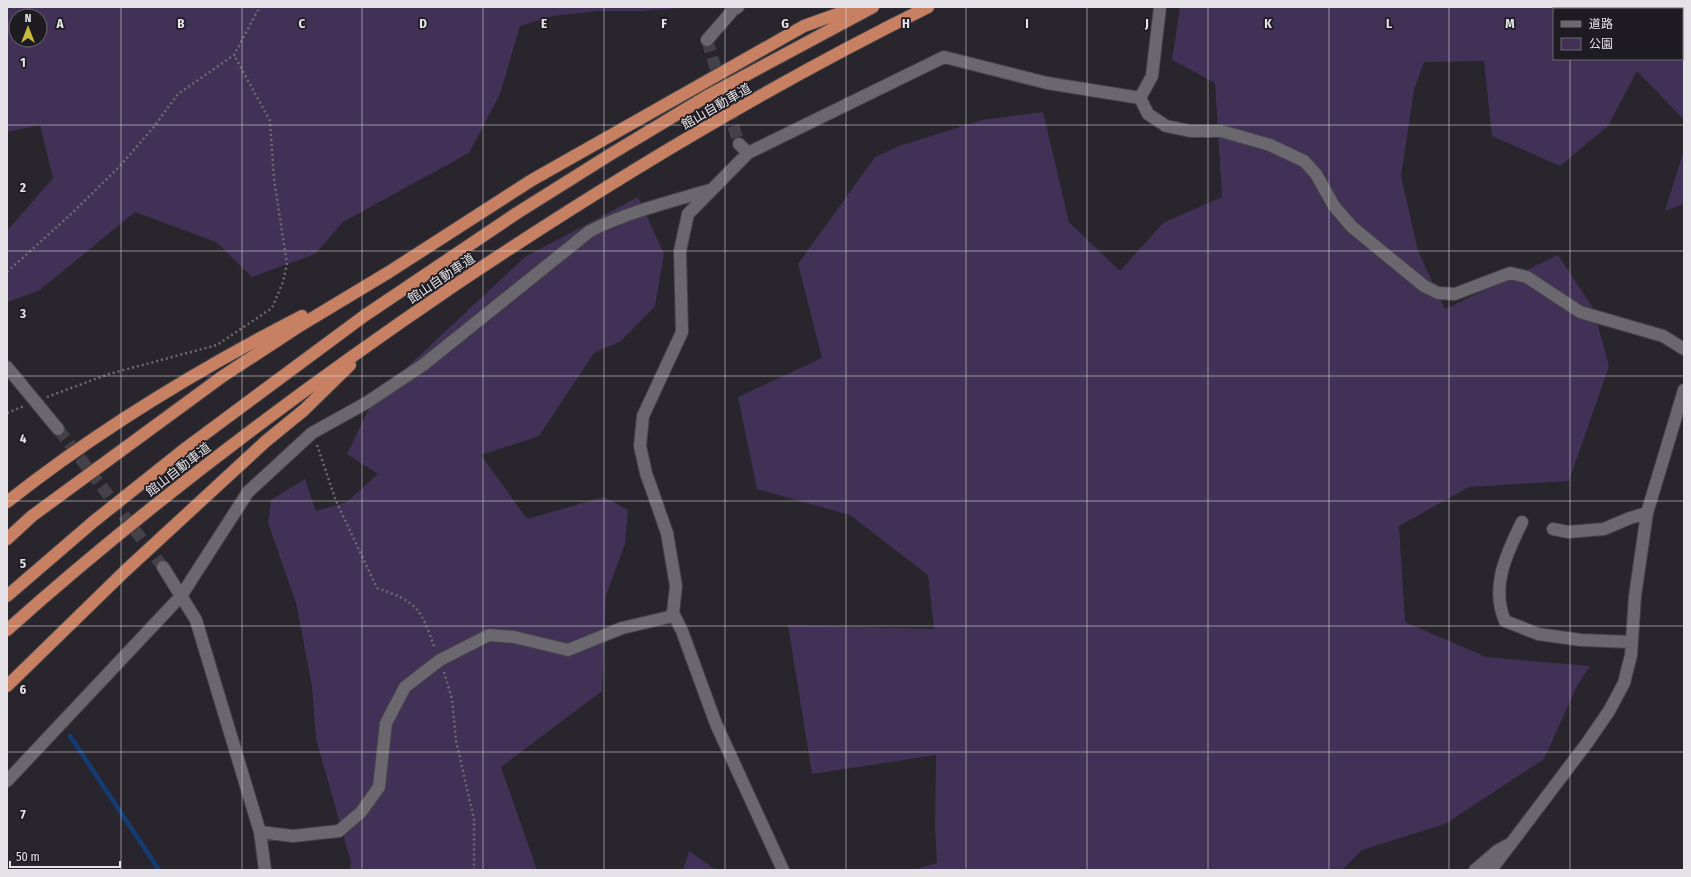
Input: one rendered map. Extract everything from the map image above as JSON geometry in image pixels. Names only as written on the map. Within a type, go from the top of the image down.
[{"type":"highway","points":[[7,539],[32,516],[222,376],[302,325],[390,272],[532,180],[804,26],[856,7]]},
{"type":"highway","name":"館山自動車道","points":[[7,596],[93,522],[186,448],[364,316],[517,213],[611,154],[709,95],[873,7]]},
{"type":"highway","name":"館山自動車道","points":[[7,630],[108,542],[200,468],[380,336],[533,233],[625,176],[735,111],[928,7]]},
{"type":"highway","points":[[7,502],[113,425],[224,358],[390,272]]},
{"type":"highway","points":[[7,686],[125,571],[266,441],[304,410],[380,336]]},
{"type":"street","points":[[707,40],[733,10],[738,7]]},
{"type":"street","points":[[1140,98],[1152,76],[1160,7]]},
{"type":"street","points":[[260,832],[293,836],[339,831],[361,812],[379,787],[386,723],[406,687],[440,660],[490,635],[514,637],[568,650],[622,628],[669,618],[673,613],[676,586],[667,533],[646,473],[640,446],[643,416],[682,332],[680,251],[688,214],[748,153],[944,57],[1047,83],[1140,98]]},
{"type":"street","points":[[1140,98],[1148,114],[1166,126],[1190,131],[1221,131],[1270,145],[1304,161],[1316,174],[1334,206],[1352,227],[1424,286],[1438,293],[1455,294],[1510,273],[1527,277],[1580,312],[1663,336],[1684,349]]},
{"type":"street","points":[[739,144],[748,153]]},
{"type":"street","points":[[7,781],[181,596],[248,492],[312,433],[366,403],[423,365],[590,231],[608,222],[647,208],[711,190]]},
{"type":"street","points":[[7,367],[58,430]]},
{"type":"street","points":[[1491,870],[1514,842],[1609,712],[1624,683],[1631,655],[1635,596],[1647,513],[1684,390]]},
{"type":"street","points":[[1553,529],[1568,532],[1604,529],[1630,518],[1647,513]]},
{"type":"street","points":[[1522,522],[1504,558],[1499,584],[1500,609],[1505,621],[1538,634],[1581,640],[1632,642]]},
{"type":"street","points":[[163,567],[196,620],[260,832],[266,870]]},
{"type":"street","points":[[673,613],[682,631],[716,724],[784,870]]},
{"type":"street","points":[[1475,870],[1497,851],[1514,842]]},
{"type":"path","points":[[7,272],[69,216],[119,167],[153,128],[178,94],[234,55],[258,10],[258,7]]},
{"type":"path","points":[[7,413],[108,374],[217,345],[272,308],[287,264],[274,179],[270,121],[234,55]]},
{"type":"path","points":[[312,433],[336,501],[377,588],[401,596],[417,607],[440,660],[452,698],[456,740],[474,819],[474,870]]},
{"type":"green space","points":[[7,7],[696,7],[643,11],[597,11],[553,16],[520,26],[500,94],[469,153],[343,222],[315,254],[252,277],[216,242],[135,212],[40,290],[8,302],[7,231],[53,178],[40,125],[7,132]]},
{"type":"green space","points":[[1180,7],[1684,7],[1684,120],[1637,71],[1608,126],[1560,166],[1492,136],[1484,61],[1424,62],[1414,90],[1401,176],[1418,251],[1445,309],[1558,255],[1593,308],[1609,366],[1569,481],[1469,487],[1399,526],[1405,622],[1486,657],[1590,666],[1577,686],[1544,759],[1445,824],[1362,850],[1342,870],[913,870],[937,863],[935,827],[936,755],[812,774],[788,625],[934,629],[928,575],[850,515],[757,489],[738,397],[822,358],[798,264],[875,157],[899,146],[982,120],[1043,112],[1069,222],[1120,271],[1163,223],[1222,197],[1215,83],[1172,60]]},
{"type":"green space","points":[[1684,150],[1684,204],[1665,211]]},
{"type":"green space","points":[[638,197],[664,254],[655,306],[621,341],[594,353],[539,436],[481,455],[527,519],[604,497],[628,510],[625,544],[606,595],[602,691],[501,767],[537,870],[350,870],[351,862],[316,739],[312,686],[296,603],[268,523],[271,500],[305,479],[316,511],[347,502],[378,474],[347,454],[374,398],[525,257]]},
{"type":"green space","points":[[689,851],[716,870],[683,870]]},
{"type":"waterway","points":[[70,736],[159,870]]},
{"type":"tunnel","points":[[707,40],[739,144]]},
{"type":"tunnel","points":[[58,429],[163,567]]}]
